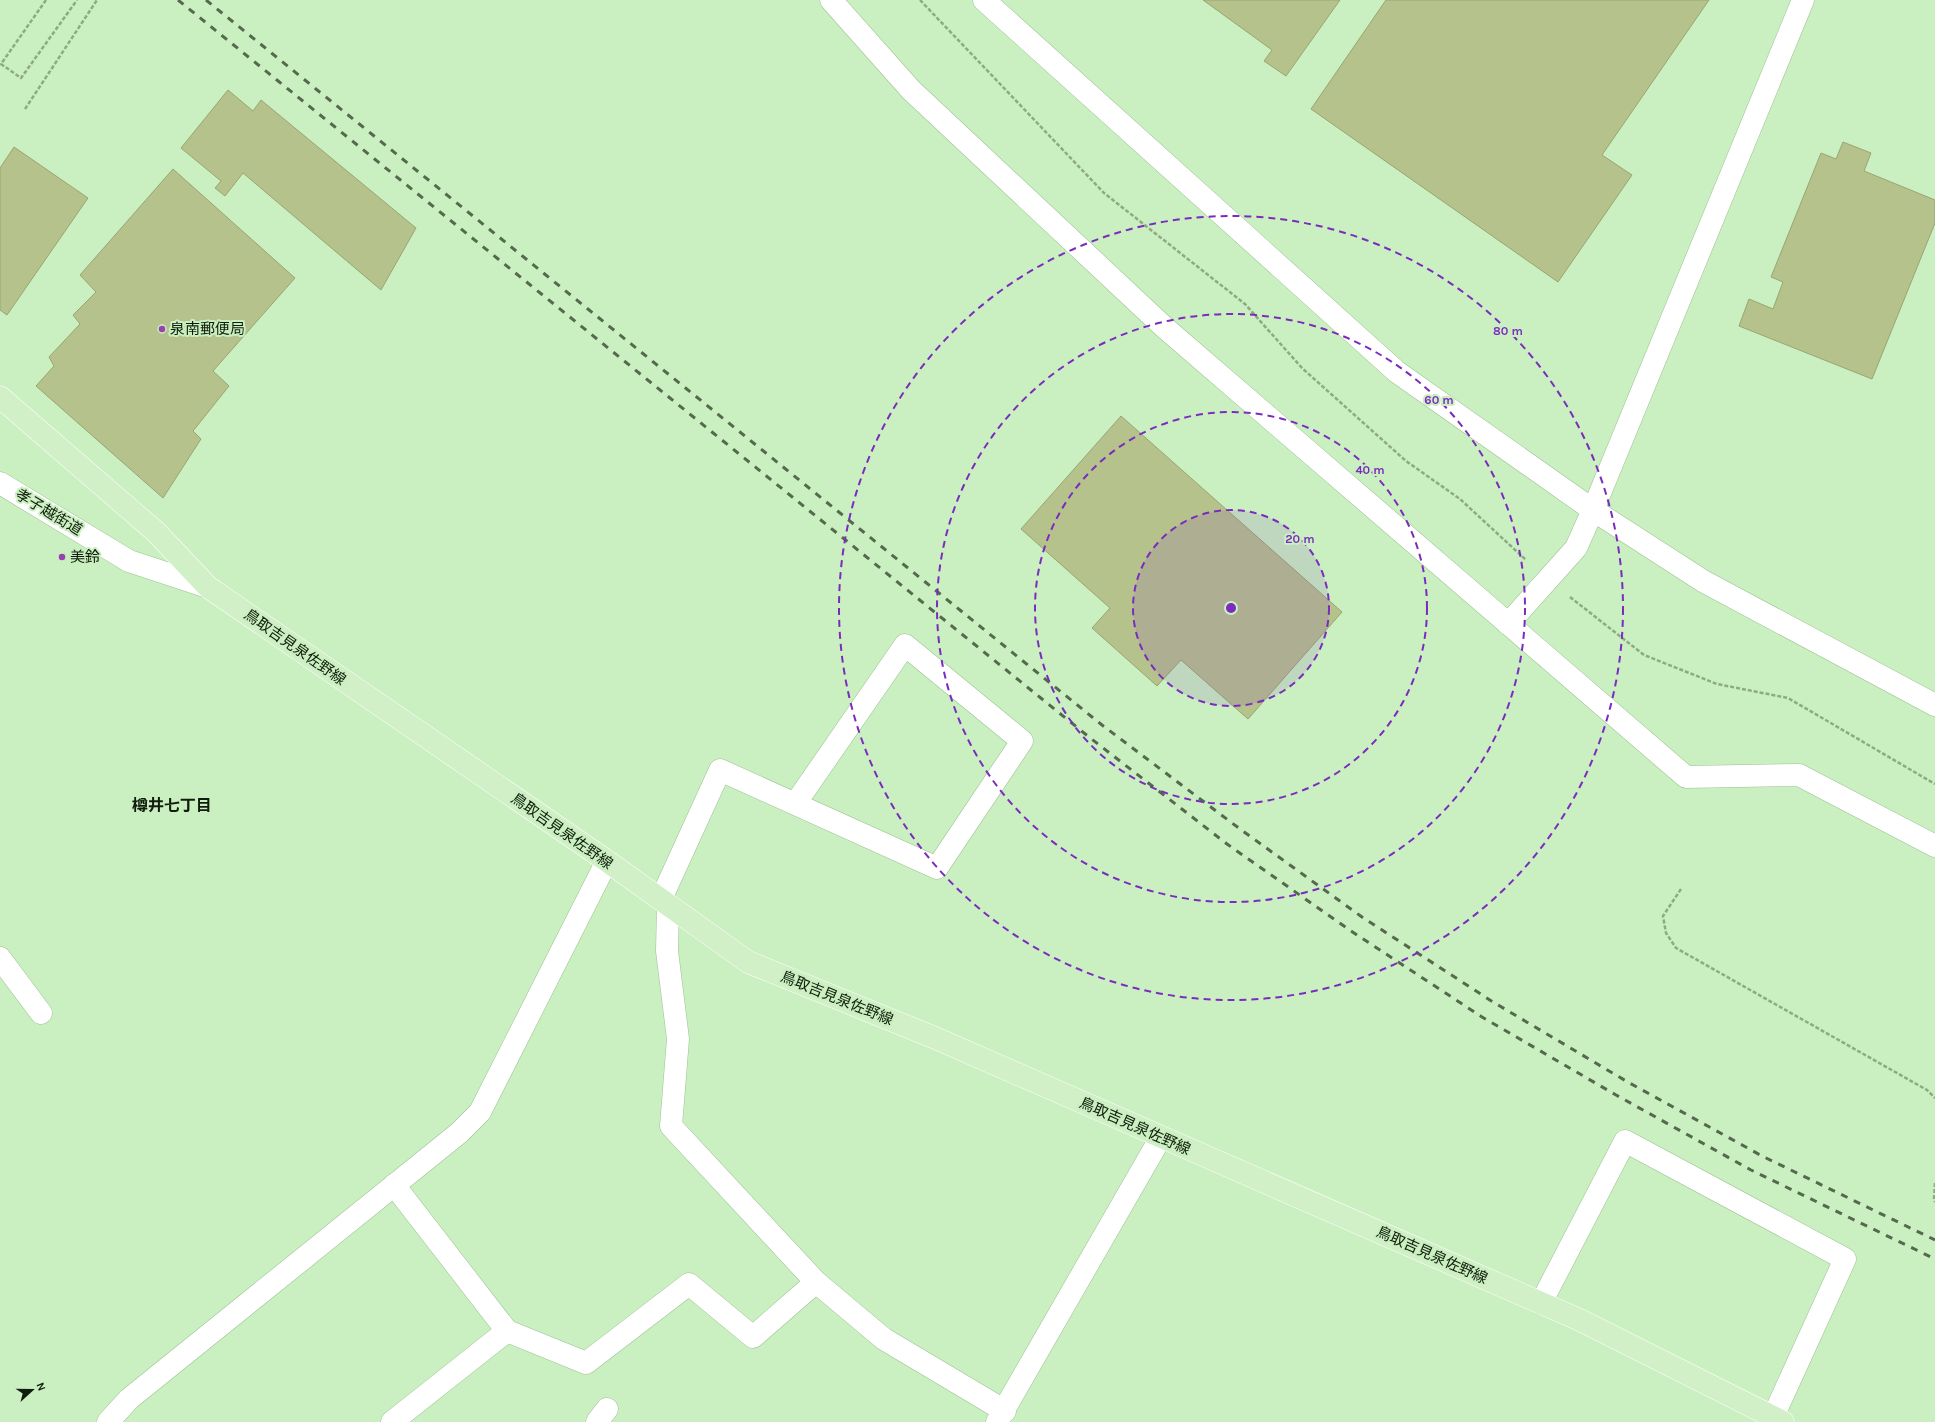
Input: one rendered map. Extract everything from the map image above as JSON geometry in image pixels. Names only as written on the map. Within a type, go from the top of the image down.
[{"type":"main road","name":"鳥取吉見泉佐野線","points":[[0,396],[156,532],[208,587],[665,902],[748,962],[933,1037],[1541,1302],[1580,1320],[1778,1420]]},
{"type":"street","points":[[831,0],[911,90],[1164,327],[1686,777],[1799,775],[1935,846]]},
{"type":"street","points":[[984,0],[1396,372],[1593,510],[1703,581],[1935,705]]},
{"type":"street","points":[[1508,624],[1576,548],[1803,0]]},
{"type":"street","name":"孝子越街道","points":[[0,483],[129,561],[208,587]]},
{"type":"street","points":[[795,804],[905,645],[1022,741],[937,868],[795,804],[720,770],[665,902],[667,951],[678,1039],[671,1126],[816,1282],[884,1339],[1001,1416],[1161,1137]]},
{"type":"street","points":[[108,1422],[129,1399],[459,1133],[480,1112],[607,862]]},
{"type":"street","points":[[0,958],[41,1013]]},
{"type":"street","points":[[1541,1302],[1625,1141],[1845,1259],[1778,1420]]},
{"type":"street","points":[[394,1185],[507,1330],[586,1364],[689,1284],[753,1337],[816,1282]]},
{"type":"street","points":[[392,1422],[507,1330]]},
{"type":"path","points":[[46,0],[1,64],[21,78],[77,0]]},
{"type":"path","points":[[25,109],[97,0]]},
{"type":"path","points":[[920,0],[1104,193],[1245,304],[1308,373],[1406,461],[1460,499],[1547,580],[1644,655],[1717,684],[1788,698],[1935,784]]},
{"type":"path","points":[[1681,889],[1663,916],[1666,933],[1676,948],[1927,1090],[1935,1098]]},
{"type":"path","points":[[1935,1183],[1935,1202]]},
{"type":"building","points":[[1203,0],[1340,0],[1286,76],[1264,61],[1272,50]]},
{"type":"building","points":[[1386,0],[1709,0],[1602,155],[1632,175],[1558,282],[1311,109]]},
{"type":"building","points":[[228,90],[253,111],[261,100],[416,228],[381,290],[243,173],[225,196],[215,188],[221,181],[181,148]]},
{"type":"building","points":[[1843,142],[1871,153],[1864,171],[1935,200],[1935,223],[1872,379],[1739,326],[1749,299],[1773,309],[1783,282],[1771,277],[1821,153],[1836,159]]},
{"type":"building","points":[[14,147],[88,198],[7,315],[0,310],[0,168]]},
{"type":"building","points":[[173,169],[295,278],[213,371],[229,386],[193,431],[201,439],[163,498],[36,386],[54,366],[49,357],[80,324],[73,315],[96,292],[80,275]]},
{"type":"building","points":[[1121,416],[1342,612],[1248,719],[1181,660],[1157,686],[1092,628],[1110,608],[1021,529]]},
{"type":"railway","points":[[178,0],[1089,737],[1227,844],[1351,931],[1482,1017],[1616,1095],[1751,1170],[1935,1259]]},
{"type":"railway","points":[[206,0],[1102,725],[1240,829],[1362,917],[1493,1002],[1626,1081],[1762,1156],[1935,1240]]},
{"type":"place","name":"泉南郵便局","points":[[162,329]]},
{"type":"place","name":"美鈴","points":[[62,557]]},
{"type":"district","name":"樽井七丁目","points":[[172,805]]}]
